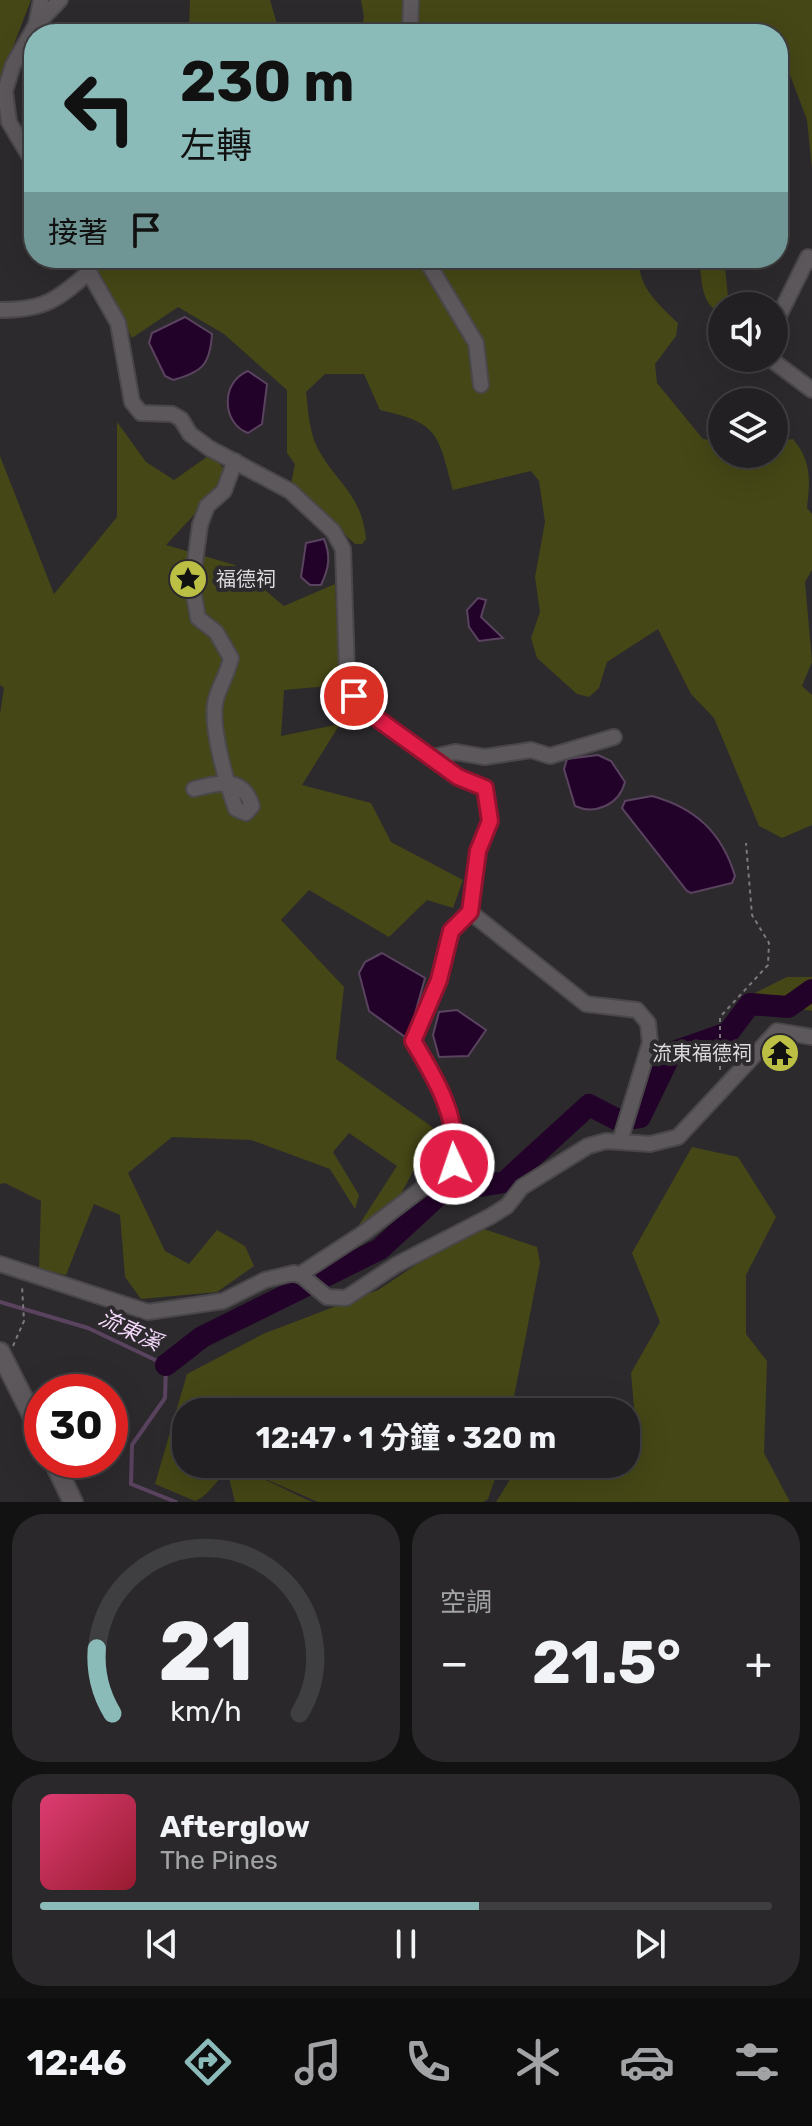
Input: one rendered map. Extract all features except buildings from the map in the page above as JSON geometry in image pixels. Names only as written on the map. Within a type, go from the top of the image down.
[{"type":"street","points":[[36,24],[41,0]]},
{"type":"street","points":[[37,24],[60,0]]},
{"type":"street","points":[[410,24],[411,0]]},
{"type":"street","points":[[24,46],[13,65],[5,91],[9,122],[24,147]]},
{"type":"street","points":[[788,298],[808,257],[812,261]]},
{"type":"street","points":[[0,1264],[148,1312],[223,1301],[265,1280],[301,1275],[365,1232],[454,1164],[457,1142],[439,1083],[413,1041],[439,980],[451,931],[470,912],[478,851],[490,821],[485,788],[458,777],[364,709],[354,696],[347,672],[343,549],[333,531],[290,491],[190,434],[181,419],[172,414],[141,413],[132,402],[118,323],[86,268]]},
{"type":"street","points":[[431,268],[476,343],[481,385]]},
{"type":"street","points":[[0,310],[22,310],[54,302],[88,273]]},
{"type":"street","points":[[788,372],[812,390]]},
{"type":"street","points":[[194,789],[226,781],[215,702],[231,658],[216,632],[198,618],[192,584],[200,525],[207,506],[224,491],[235,461]]},
{"type":"street","points":[[434,757],[455,752],[485,757],[531,750],[550,756],[614,737]]},
{"type":"street","points":[[470,912],[586,1004],[637,1010],[648,1023],[650,1043],[620,1141]]},
{"type":"street","points":[[301,1275],[327,1297],[354,1295],[396,1265],[507,1206],[522,1187],[588,1146],[620,1141],[650,1144],[678,1137],[777,1031],[812,1037]]},
{"type":"street","points":[[3,1357],[24,1399]]},
{"type":"street","points":[[62,1478],[73,1502]]},
{"type":"path","points":[[720,1063],[720,1017],[768,965],[769,943],[752,915],[746,843]]},
{"type":"path","points":[[3,1357],[24,1321],[22,1283]]},
{"type":"shaded area","points":[[0,0],[31,0],[0,81]]},
{"type":"shaded area","points":[[190,0],[270,0],[277,24],[189,24]]},
{"type":"shaded area","points":[[361,0],[812,0],[812,169],[807,120],[788,70],[788,24],[362,24]]},
{"type":"shaded area","points":[[94,268],[639,268],[657,302],[678,323],[676,336],[655,364],[657,383],[703,439],[708,440],[708,468],[788,468],[788,440],[793,439],[807,464],[807,508],[812,514],[812,570],[805,582],[812,662],[802,686],[812,695],[812,825],[782,838],[759,826],[714,718],[691,694],[658,629],[607,662],[599,688],[589,697],[577,694],[537,658],[531,638],[540,612],[535,577],[545,522],[539,481],[531,471],[453,490],[439,444],[426,427],[415,420],[380,410],[364,374],[325,374],[306,392],[309,420],[317,447],[359,510],[366,539],[362,544],[355,544],[291,484],[295,464],[287,453],[287,390],[224,334],[178,307],[132,338]]},
{"type":"shaded area","points":[[700,268],[725,268],[728,292],[708,292],[708,301]]},
{"type":"shaded area","points":[[185,317],[212,334],[211,345],[203,366],[173,380],[165,376],[149,343],[152,333]]},
{"type":"shaded area","points":[[248,371],[267,384],[262,424],[248,433],[233,421],[228,403],[233,384]]},
{"type":"shaded area","points":[[117,422],[146,462],[174,480],[211,454],[230,476],[166,545],[235,565],[284,606],[335,584],[340,685],[284,690],[281,736],[340,724],[302,785],[371,803],[391,842],[463,880],[453,908],[427,900],[389,937],[309,890],[281,920],[344,987],[336,1059],[435,1129],[398,1200],[357,1228],[397,1166],[349,1133],[333,1152],[359,1195],[355,1209],[330,1169],[251,1140],[172,1137],[128,1173],[165,1251],[189,1264],[217,1230],[245,1246],[254,1266],[217,1292],[141,1299],[125,1277],[120,1215],[94,1204],[66,1275],[39,1269],[41,1201],[5,1183],[0,1184],[0,714],[4,688],[0,685],[0,456],[54,594],[117,517]]},
{"type":"shaded area","points":[[324,539],[328,557],[326,573],[321,585],[310,585],[301,577],[306,543]]},
{"type":"shaded area","points":[[478,598],[486,600],[481,617],[503,638],[479,641],[469,627],[467,610]]},
{"type":"shaded area","points":[[598,755],[611,761],[625,782],[622,790],[605,806],[590,809],[575,806],[564,769],[567,759]]},
{"type":"shaded area","points":[[652,796],[682,808],[705,824],[730,861],[735,876],[732,883],[691,893],[687,891],[622,808],[625,801]]},
{"type":"shaded area","points":[[382,953],[425,978],[408,1039],[369,1011],[359,973],[365,962]]},
{"type":"shaded area","points":[[787,977],[812,977],[812,1011],[756,1000],[755,993]]},
{"type":"shaded area","points":[[457,1010],[486,1030],[468,1056],[439,1057],[433,1035],[439,1012]]},
{"type":"shaded area","points":[[692,1147],[738,1157],[776,1217],[746,1275],[746,1334],[767,1361],[764,1453],[790,1502],[496,1502],[511,1478],[640,1478],[640,1398],[633,1398],[631,1373],[660,1322],[632,1253]]},
{"type":"shaded area","points":[[484,1229],[537,1247],[540,1263],[514,1398],[180,1398],[187,1374],[263,1334],[378,1290],[446,1245]]},
{"type":"shaded area","points":[[172,1426],[172,1478],[220,1478],[195,1501],[155,1484]]},
{"type":"shaded area","points":[[229,1478],[261,1478],[312,1502],[235,1502]]},
{"type":"shaded area","points":[[263,1478],[495,1478],[488,1499],[483,1502],[318,1502]]},
{"type":"waterway","points":[[166,1365],[202,1337],[380,1249],[442,1192],[505,1182],[589,1105],[618,1120],[640,1117],[671,1053],[728,1033],[750,1004],[788,1007],[812,990]]},
{"type":"waterway","name":"流東溪","points":[[0,1302],[88,1328],[166,1365],[165,1398],[132,1445],[131,1484],[176,1502]]},
{"type":"place","name":"福德祠","points":[[188,579]]},
{"type":"place","name":"流東福德祠","points":[[780,1053]]},
{"type":"route","points":[[354,696],[364,709],[458,777],[485,788],[490,821],[478,851],[470,912],[451,931],[439,980],[413,1041],[439,1083],[457,1142],[454,1164]]}]
